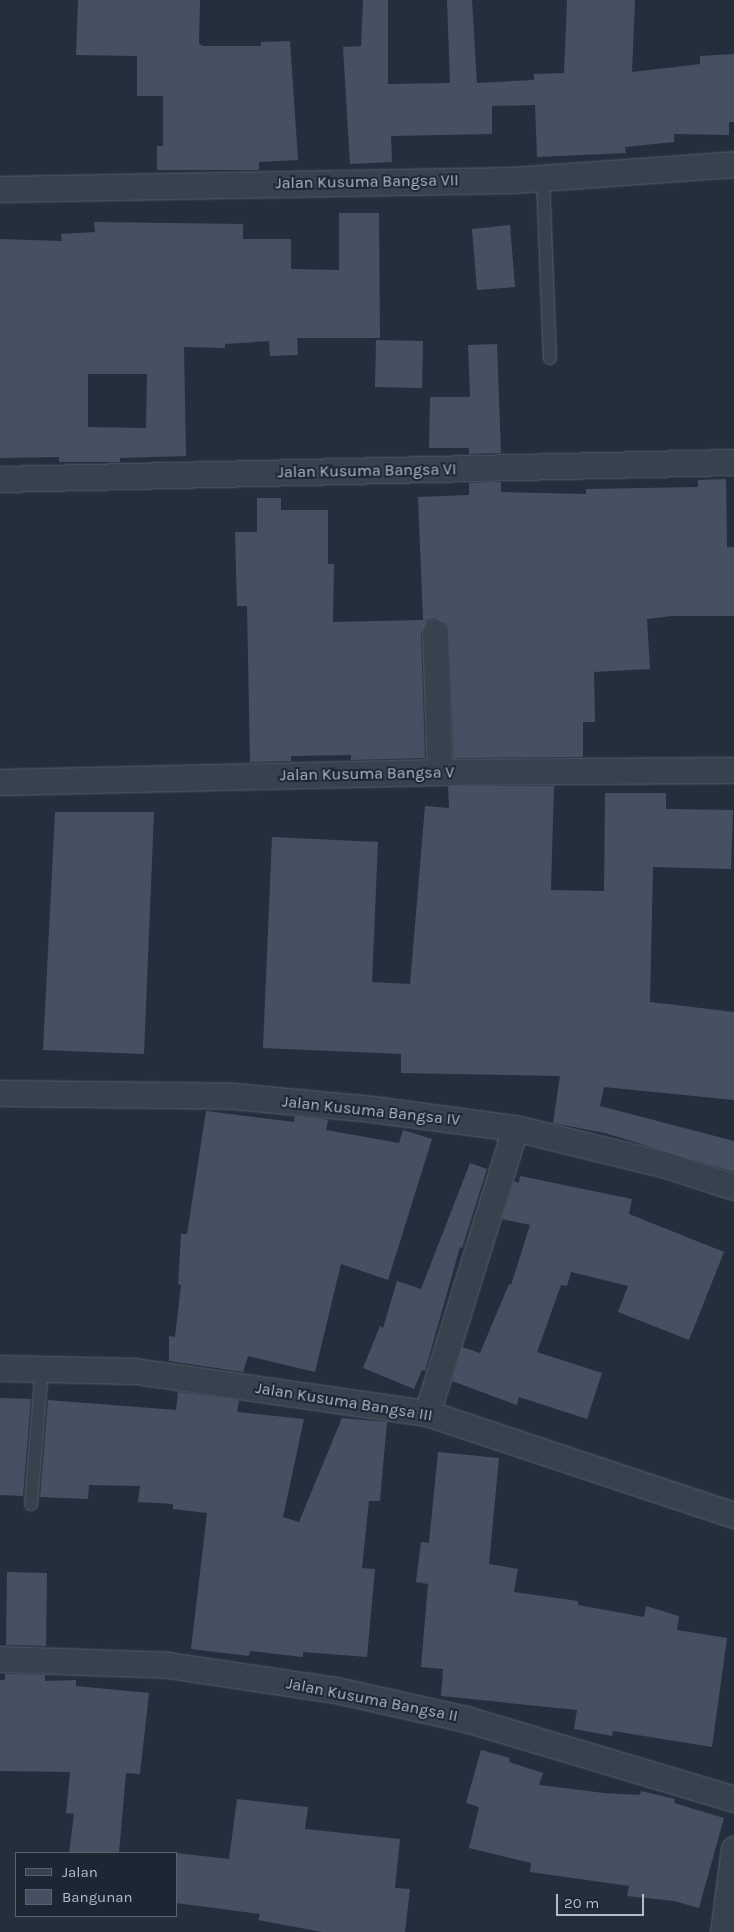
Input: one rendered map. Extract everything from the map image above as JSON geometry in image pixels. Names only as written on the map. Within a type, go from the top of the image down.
[{"type":"street","name":"Jalan Kusuma Bangsa VII","points":[[0,189],[543,178],[734,164]]},
{"type":"street","name":"Jalan Kusuma Bangsa VI","points":[[0,480],[734,462]]},
{"type":"street","points":[[435,632],[440,772]]},
{"type":"street","name":"Jalan Kusuma Bangsa V","points":[[0,782],[440,772],[734,770]]},
{"type":"street","name":"Jalan Kusuma Bangsa IV","points":[[0,1093],[233,1096],[515,1128],[663,1164],[734,1188]]},
{"type":"street","points":[[426,1413],[515,1128]]},
{"type":"street","name":"Jalan Kusuma Bangsa III","points":[[0,1368],[135,1371],[426,1413],[734,1515]]},
{"type":"street","name":"Jalan Kusuma Bangsa II","points":[[0,1659],[168,1664],[336,1690],[466,1719],[734,1799]]},
{"type":"street","points":[[723,1932],[734,1849]]},
{"type":"lane","points":[[543,178],[550,358]]},
{"type":"lane","points":[[31,1504],[42,1368]]},
{"type":"building","points":[[78,0],[200,0],[199,43],[202,46],[261,46],[261,42],[290,41],[298,160],[259,162],[259,170],[157,170],[157,146],[163,146],[163,96],[137,96],[137,56],[76,55]]},
{"type":"building","points":[[363,0],[388,0],[388,84],[450,83],[447,0],[472,0],[477,83],[534,80],[534,74],[564,73],[567,0],[635,0],[632,72],[700,64],[700,56],[734,54],[734,122],[729,122],[729,135],[674,134],[674,142],[625,147],[626,153],[537,157],[535,105],[492,106],[492,134],[391,136],[392,162],[350,164],[343,47],[361,46]]},
{"type":"building","points":[[339,213],[379,213],[380,338],[297,338],[298,355],[270,356],[269,341],[225,344],[225,348],[184,347],[186,456],[120,458],[120,462],[59,462],[59,457],[0,458],[0,239],[62,241],[61,234],[95,232],[94,222],[243,224],[243,239],[291,239],[291,269],[339,270]],"holes":[[[88,374],[147,374],[146,428],[88,427]]]},
{"type":"building","points":[[510,225],[515,287],[477,290],[472,229]]},
{"type":"building","points":[[376,340],[423,341],[422,388],[375,387]]},
{"type":"building","points":[[497,344],[501,453],[469,454],[469,448],[429,448],[430,397],[470,397],[468,345]]},
{"type":"building","points":[[726,479],[727,547],[734,547],[734,616],[672,616],[647,619],[650,669],[594,672],[595,722],[583,722],[583,757],[454,758],[449,631],[447,624],[435,618],[427,620],[421,633],[425,758],[351,760],[351,755],[291,756],[291,761],[250,762],[247,606],[237,606],[235,532],[257,532],[257,498],[281,498],[281,510],[328,510],[328,564],[334,564],[333,622],[423,620],[418,497],[469,495],[469,483],[501,482],[501,492],[586,494],[586,489],[698,487],[698,480]]},
{"type":"building","points":[[448,786],[554,786],[551,890],[604,891],[605,793],[666,793],[666,809],[733,810],[731,869],[653,867],[650,1002],[734,1012],[734,1100],[604,1087],[600,1106],[734,1141],[734,1172],[605,1133],[553,1123],[560,1076],[401,1073],[401,1054],[263,1048],[272,837],[378,842],[372,982],[410,984],[425,806],[449,808]]},
{"type":"building","points":[[55,812],[154,812],[144,1054],[43,1050]]},
{"type":"building","points":[[206,1111],[294,1122],[295,1116],[322,1119],[328,1120],[326,1130],[399,1143],[403,1130],[432,1139],[388,1280],[341,1264],[315,1372],[248,1356],[243,1372],[169,1361],[169,1336],[175,1337],[181,1285],[178,1284],[181,1234],[187,1234]]},
{"type":"building","points":[[470,1163],[487,1169],[462,1248],[460,1247],[425,1371],[422,1370],[414,1389],[363,1368],[380,1326],[383,1328],[397,1281],[421,1289]]},
{"type":"building","points":[[520,1176],[632,1199],[629,1214],[724,1252],[689,1340],[618,1312],[628,1286],[571,1272],[567,1286],[561,1285],[537,1352],[602,1373],[587,1419],[519,1397],[517,1405],[452,1381],[462,1347],[480,1353],[509,1284],[511,1285],[530,1225],[502,1219],[514,1181],[519,1183]]},
{"type":"building","points":[[178,1392],[239,1400],[237,1412],[304,1419],[283,1517],[299,1522],[342,1418],[387,1422],[380,1501],[369,1501],[362,1568],[375,1569],[367,1657],[303,1652],[303,1657],[250,1651],[249,1656],[191,1649],[207,1513],[173,1509],[173,1504],[138,1502],[140,1486],[89,1485],[88,1499],[40,1497],[48,1400],[176,1410]]},
{"type":"building","points":[[0,1398],[31,1399],[23,1496],[0,1495]]},
{"type":"building","points":[[438,1452],[499,1458],[489,1564],[518,1569],[514,1592],[578,1601],[578,1605],[644,1617],[646,1606],[679,1616],[677,1630],[727,1638],[712,1747],[613,1731],[612,1736],[574,1729],[577,1710],[441,1696],[443,1669],[421,1667],[428,1584],[416,1582],[421,1542],[429,1543]]},
{"type":"building","points":[[7,1572],[47,1573],[46,1646],[6,1645]]},
{"type":"building","points":[[5,1674],[45,1675],[45,1681],[76,1680],[76,1686],[149,1693],[140,1774],[126,1773],[119,1852],[69,1852],[74,1814],[66,1813],[70,1772],[0,1771],[0,1680],[5,1680]]},
{"type":"building","points":[[481,1750],[510,1758],[509,1762],[543,1773],[539,1785],[604,1793],[640,1795],[641,1791],[675,1799],[674,1803],[724,1818],[699,1908],[674,1901],[627,1896],[629,1886],[530,1872],[531,1863],[469,1848],[479,1807],[466,1803]]},
{"type":"building","points":[[237,1799],[308,1807],[305,1829],[400,1839],[395,1888],[410,1889],[405,1932],[322,1932],[258,1920],[260,1914],[178,1903],[178,1853],[229,1859]]}]
